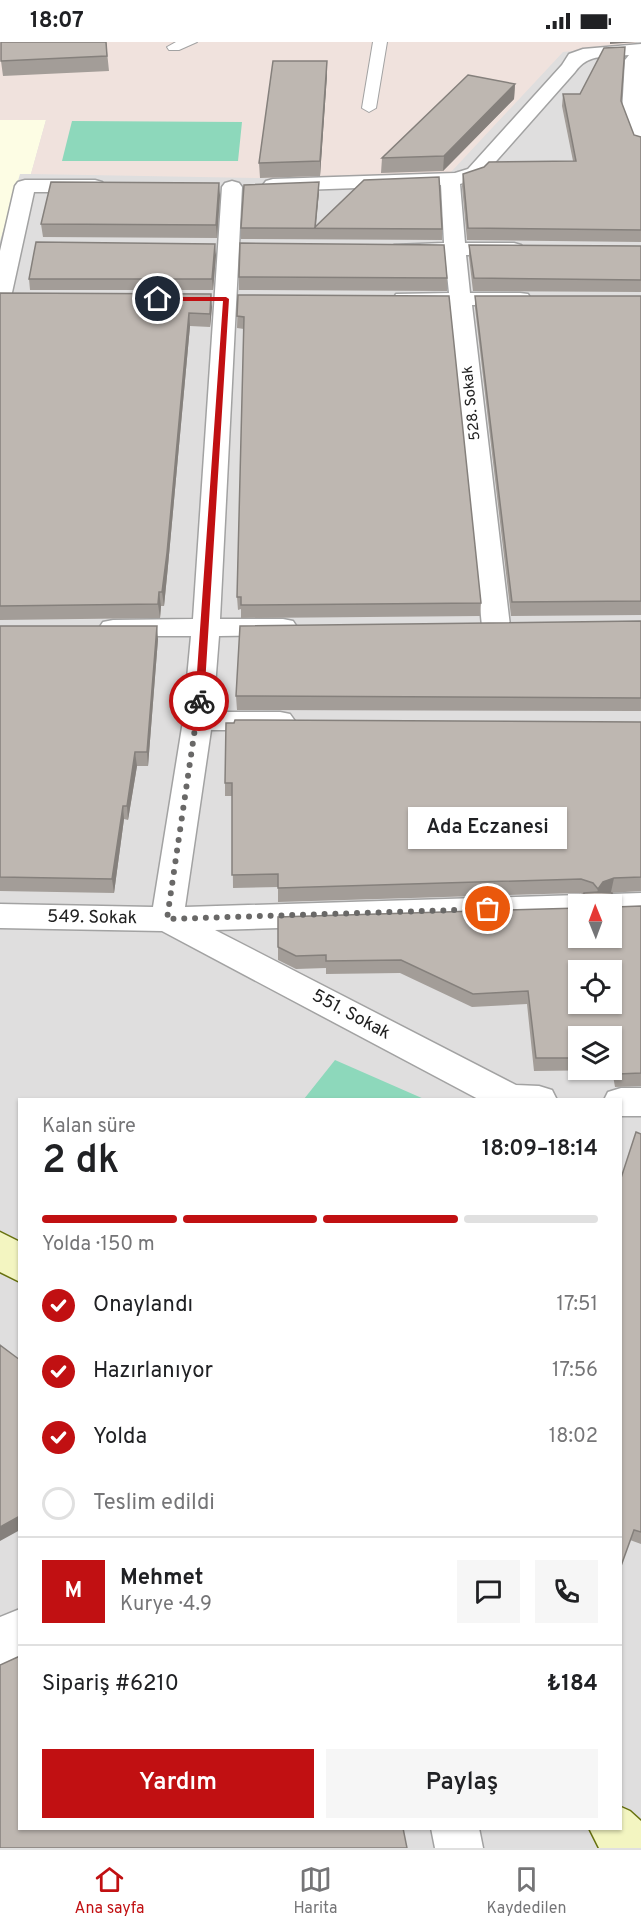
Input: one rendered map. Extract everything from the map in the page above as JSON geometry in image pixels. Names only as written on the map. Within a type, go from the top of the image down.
[{"type":"main road","points":[[0,1249],[18,1263]]},
{"type":"main road","points":[[615,1830],[633,1848]]},
{"type":"street","points":[[167,919],[198,721],[206,627],[229,247],[221,186],[450,179],[475,173],[569,68],[575,58],[590,53],[641,49]]},
{"type":"street","points":[[641,54],[634,60],[631,112],[641,142]]},
{"type":"street","name":"528. Sokak","points":[[450,179],[455,249],[496,626]]},
{"type":"street","points":[[24,298],[0,298],[24,186],[117,186]]},
{"type":"street","points":[[12,245],[35,245]]},
{"type":"street","points":[[383,248],[536,250]]},
{"type":"street","points":[[379,299],[540,299]]},
{"type":"street","points":[[92,629],[310,627]]},
{"type":"street","points":[[198,721],[306,721]]},
{"type":"street","points":[[622,906],[641,905]]},
{"type":"street","name":"549. Sokak","points":[[0,916],[167,919],[568,907]]},
{"type":"street","name":"551. Sokak","points":[[167,919],[509,1098]]},
{"type":"street","points":[[622,1102],[641,1102]]},
{"type":"street","points":[[0,1642],[18,1632]]},
{"type":"street","points":[[455,1830],[459,1848]]},
{"type":"lane","points":[[174,47],[190,42]]},
{"type":"lane","points":[[369,108],[380,42]]},
{"type":"shaded area","points":[[0,42],[641,42],[641,1848],[0,1848]]},
{"type":"shaded area","points":[[0,42],[635,42],[636,44],[563,52],[450,173],[256,178],[31,174],[46,120],[0,120]]},
{"type":"shaded area","points":[[0,120],[46,120],[31,174],[20,174],[0,241]]},
{"type":"green space","points":[[72,121],[242,122],[238,161],[62,161]]},
{"type":"green space","points":[[335,1060],[422,1098],[305,1098]]},
{"type":"building","points":[[1,42],[106,42],[107,56],[1,61]]},
{"type":"building","points":[[625,47],[621,101],[634,135],[641,137],[641,230],[468,228],[463,174],[484,167],[489,162],[576,161],[563,94],[580,94],[604,48]]},
{"type":"building","points":[[273,61],[327,61],[320,161],[259,163]]},
{"type":"building","points":[[468,75],[515,84],[444,156],[382,158]]},
{"type":"building","points":[[439,177],[442,229],[241,228],[244,185],[319,182],[315,227],[364,180]]},
{"type":"building","points":[[51,182],[219,183],[216,225],[41,224]]},
{"type":"building","points":[[36,242],[215,244],[212,279],[29,279]]},
{"type":"building","points":[[240,243],[444,245],[447,278],[239,277]]},
{"type":"building","points":[[469,245],[641,246],[641,280],[474,278]]},
{"type":"building","points":[[0,293],[211,294],[210,314],[189,313],[167,553],[162,592],[159,592],[158,604],[0,606]]},
{"type":"building","points":[[238,295],[449,296],[481,603],[241,605],[241,597],[237,597],[244,317],[237,316]]},
{"type":"building","points":[[475,296],[641,296],[641,601],[512,602]]},
{"type":"building","points":[[641,621],[641,698],[236,696],[240,626]]},
{"type":"building","points":[[0,626],[157,626],[147,752],[135,752],[127,806],[123,806],[112,879],[0,877]]},
{"type":"building","points":[[235,720],[641,722],[641,877],[614,878],[603,882],[598,889],[593,883],[581,879],[278,888],[278,874],[232,875],[232,783],[225,783],[226,723],[234,723]]},
{"type":"building","points":[[598,892],[612,893],[612,894],[584,894]]},
{"type":"building","points":[[641,906],[641,1073],[622,1074],[622,1026],[568,1026],[568,1058],[536,1058],[528,991],[473,994],[401,960],[326,961],[326,955],[296,956],[278,947],[278,917],[568,908],[568,948],[622,948],[622,907]]},
{"type":"building","points":[[636,1132],[641,1134],[641,1532],[634,1530],[622,1563],[622,1175]]},
{"type":"building","points":[[0,1345],[18,1358],[18,1517],[0,1527]]},
{"type":"building","points":[[18,1657],[18,1830],[403,1830],[407,1848],[0,1848],[0,1665]]},
{"type":"way so far","points":[[199,701],[198,721],[167,919],[488,909]]},
{"type":"place","name":"Ada Eczanesi","points":[[488,909]]},
{"type":"route","points":[[158,299],[226,299],[206,627],[199,701]]}]
